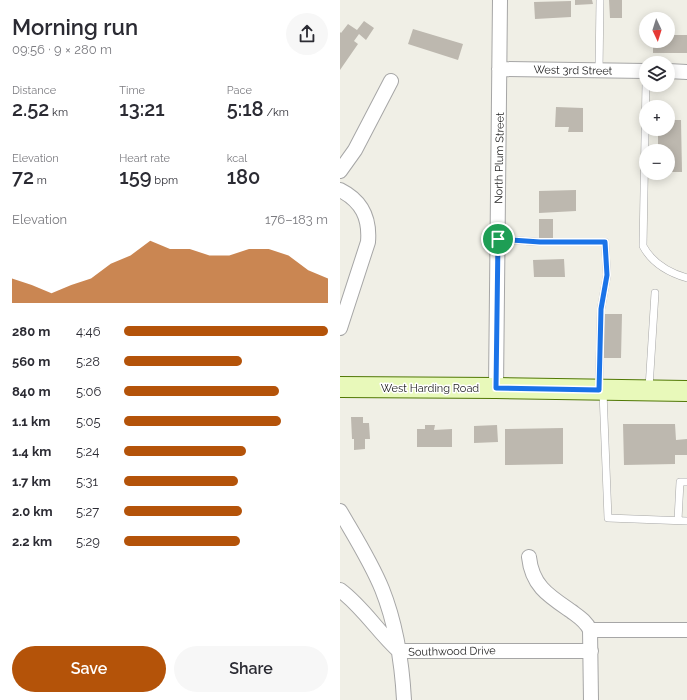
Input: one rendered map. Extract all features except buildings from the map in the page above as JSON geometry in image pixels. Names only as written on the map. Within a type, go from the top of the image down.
[{"type":"street","name":"North Plum Street","points":[[496,388],[500,0]]},
{"type":"street","name":"West 3rd Street","points":[[499,69],[639,71]]},
{"type":"street","points":[[675,71],[687,72]]},
{"type":"street","points":[[340,171],[355,150],[391,81]]},
{"type":"street","points":[[340,190],[356,201],[363,211],[369,230],[368,242],[340,328]]},
{"type":"street","name":"West Harding Road","points":[[340,387],[687,391]]},
{"type":"street","points":[[340,511],[369,561],[382,589],[391,614],[399,651],[404,700]]},
{"type":"street","points":[[529,557],[533,576],[539,586],[548,595],[588,625],[590,630],[591,651],[591,700]]},
{"type":"street","name":"Southwood Drive","points":[[340,590],[351,598],[385,638],[399,651],[591,651]]},
{"type":"street","points":[[590,630],[687,630]]},
{"type":"lane","points":[[599,71],[600,0]]},
{"type":"lane","points":[[646,92],[643,246],[648,255],[657,262],[676,275],[687,278]]},
{"type":"lane","points":[[498,239],[540,242],[605,242],[607,275],[601,309],[601,390],[608,518],[687,520]]},
{"type":"lane","points":[[649,390],[655,293]]},
{"type":"lane","points":[[678,520],[680,482],[687,482]]},
{"type":"route","points":[[498,239],[540,242],[605,242],[607,275],[606,292],[601,309],[599,390],[496,388],[498,239]]}]
